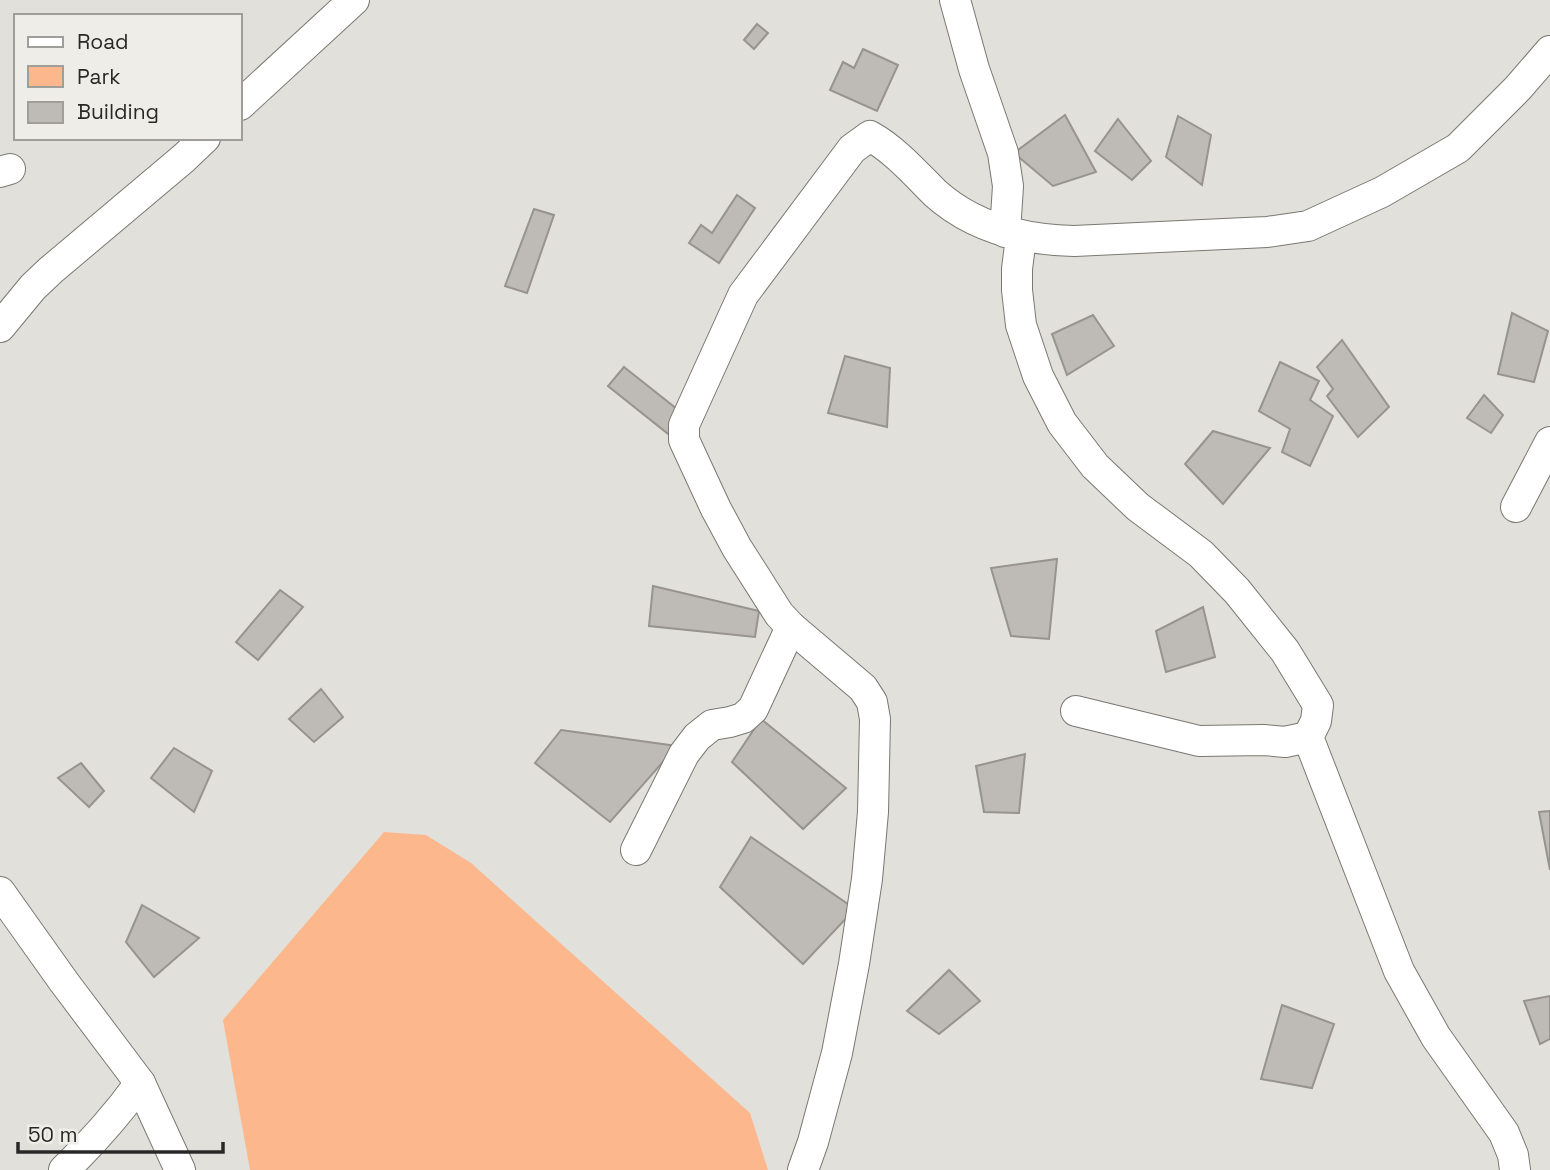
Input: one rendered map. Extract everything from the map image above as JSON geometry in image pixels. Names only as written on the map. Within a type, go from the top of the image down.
[{"type":"street","points":[[242,103],[354,0]]},
{"type":"street","points":[[955,0],[974,69],[1003,153],[1021,325],[1038,376],[1062,423],[1095,466],[1138,507],[1201,554],[1237,591],[1285,651],[1318,705],[1316,721],[1308,737],[1399,971],[1436,1037],[1504,1133],[1513,1155],[1515,1170]]},
{"type":"street","points":[[803,1170],[813,1142],[848,1004],[867,879],[873,812],[875,719],[872,702],[863,688],[779,614],[737,548],[684,440],[684,425],[743,295],[852,149],[870,136],[888,148],[955,209],[970,218],[1013,234],[1049,240],[1105,240],[1267,232],[1308,226],[1382,192],[1458,148],[1518,88],[1550,51]]},
{"type":"street","points":[[0,327],[51,270],[203,140]]},
{"type":"street","points":[[1516,507],[1550,442]]},
{"type":"street","points":[[636,850],[684,754],[697,737],[712,725],[743,718],[753,709],[791,627]]},
{"type":"street","points":[[1076,711],[1199,741],[1285,742],[1308,737]]},
{"type":"street","points":[[0,892],[140,1083],[180,1170]]},
{"type":"street","points":[[64,1170],[97,1138],[140,1083]]},
{"type":"green space","points":[[384,832],[426,835],[471,863],[750,1113],[768,1170],[250,1170],[223,1020]]},
{"type":"building","points":[[757,24],[768,33],[754,49],[744,40]]},
{"type":"building","points":[[863,49],[898,65],[877,111],[830,90],[843,62],[854,68]]},
{"type":"building","points":[[1065,115],[1096,172],[1053,186],[1014,153]]},
{"type":"building","points":[[1178,116],[1211,135],[1202,185],[1166,157]]},
{"type":"building","points":[[1118,119],[1151,161],[1132,180],[1095,151]]},
{"type":"building","points":[[737,195],[755,208],[719,263],[689,243],[701,225],[712,233]]},
{"type":"building","points":[[534,209],[554,215],[527,293],[505,286]]},
{"type":"building","points":[[1512,313],[1548,331],[1534,382],[1498,374]]},
{"type":"building","points":[[1093,315],[1114,346],[1067,375],[1052,334]]},
{"type":"building","points":[[1342,340],[1389,407],[1358,437],[1327,396],[1333,389],[1317,367]]},
{"type":"building","points":[[845,356],[890,368],[887,427],[828,413]]},
{"type":"building","points":[[1280,362],[1319,381],[1310,400],[1333,416],[1310,466],[1282,452],[1290,429],[1259,411]]},
{"type":"building","points":[[624,367],[687,417],[672,437],[608,386]]},
{"type":"building","points":[[1484,395],[1503,415],[1491,433],[1467,418]]},
{"type":"building","points":[[1213,431],[1270,448],[1223,504],[1185,464]]},
{"type":"building","points":[[1057,559],[1049,639],[1011,636],[991,568]]},
{"type":"building","points":[[653,586],[759,611],[755,637],[649,626]]},
{"type":"building","points":[[280,590],[303,607],[258,660],[236,642]]},
{"type":"building","points":[[1203,607],[1215,657],[1166,672],[1156,631]]},
{"type":"building","points":[[321,689],[343,717],[314,742],[289,719]]},
{"type":"building","points":[[761,719],[846,788],[803,829],[732,762]]},
{"type":"building","points":[[561,730],[677,746],[610,822],[535,763]]},
{"type":"building","points":[[174,748],[212,771],[194,812],[151,778]]},
{"type":"building","points":[[1025,754],[1019,813],[984,812],[976,766]]},
{"type":"building","points":[[81,763],[104,791],[89,807],[58,778]]},
{"type":"building","points":[[1550,811],[1550,870],[1539,812]]},
{"type":"building","points":[[751,837],[855,909],[803,964],[720,887]]},
{"type":"building","points":[[142,905],[199,938],[154,977],[126,942]]},
{"type":"building","points":[[949,970],[980,1001],[939,1034],[907,1011]]},
{"type":"building","points":[[1550,996],[1550,1039],[1540,1044],[1524,1001]]},
{"type":"building","points":[[1282,1005],[1334,1024],[1312,1088],[1261,1079]]}]
